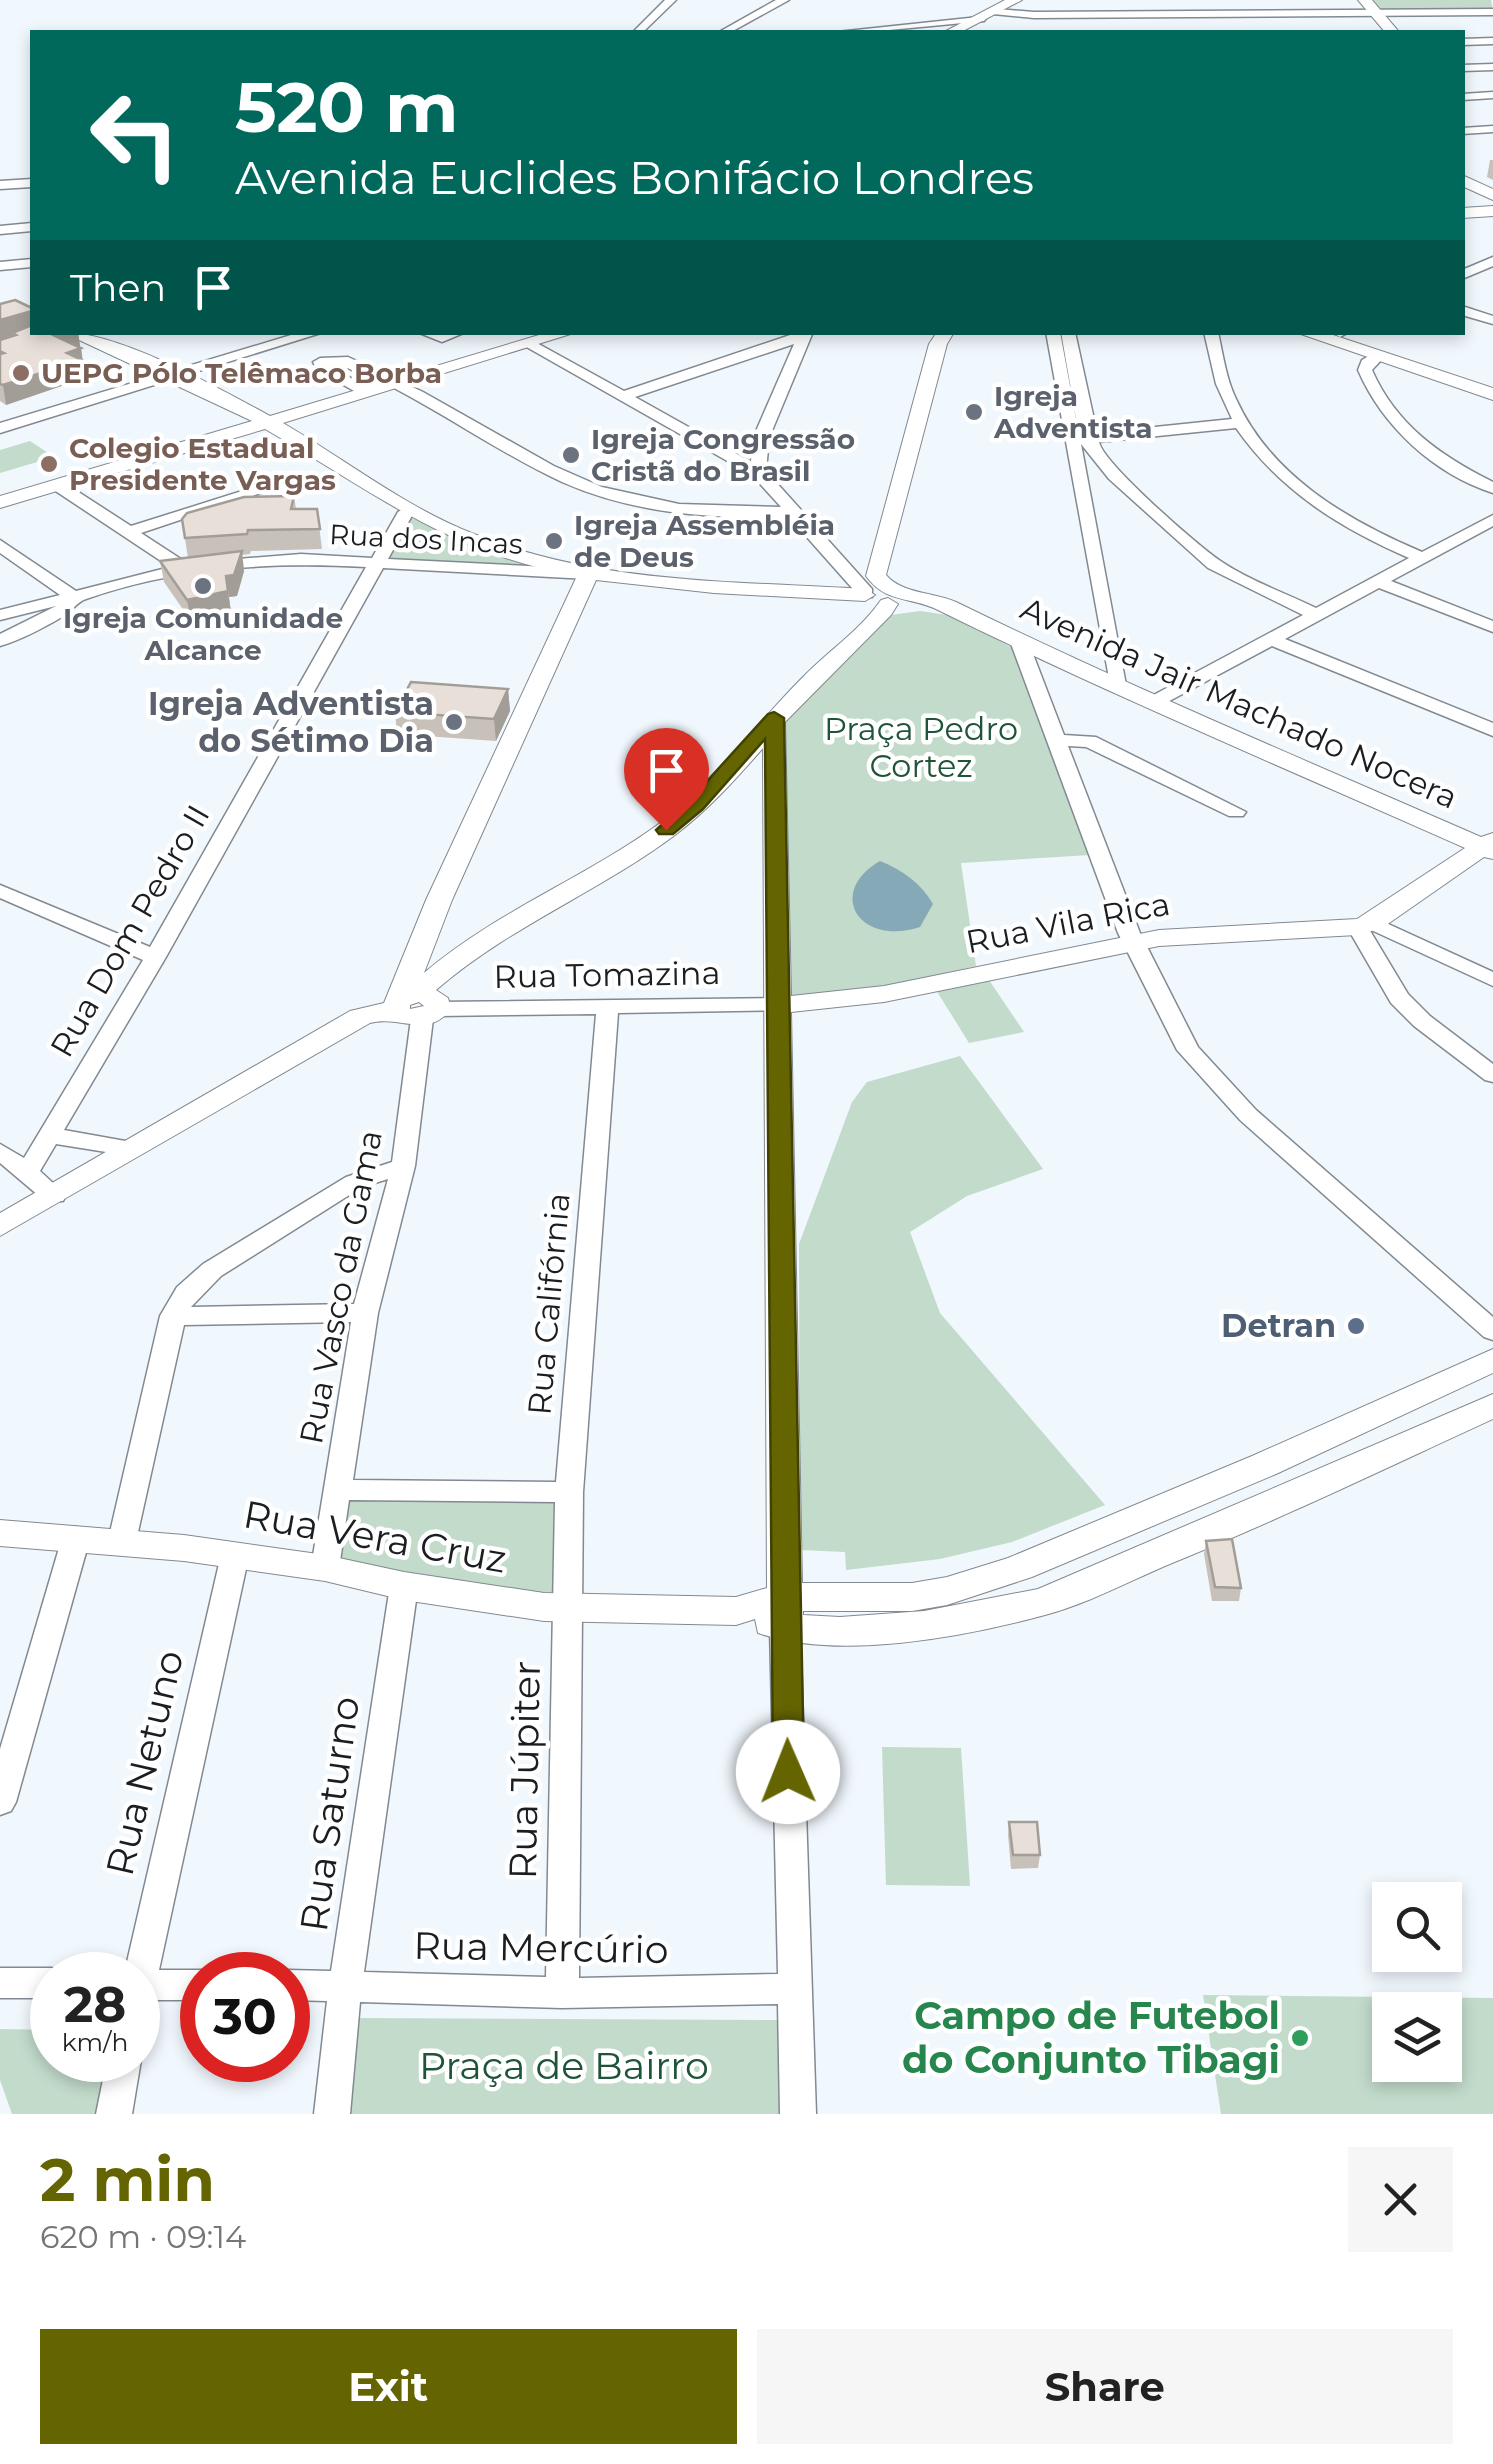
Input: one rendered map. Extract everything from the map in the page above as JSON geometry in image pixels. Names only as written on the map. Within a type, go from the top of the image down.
[{"type":"main road","points":[[956,30],[1015,0]]},
{"type":"main road","points":[[1365,0],[1390,30]]},
{"type":"main road","points":[[1465,181],[1493,195]]},
{"type":"main road","points":[[1465,213],[1493,211]]},
{"type":"main road","points":[[1313,335],[1493,394]]},
{"type":"main road","points":[[1346,335],[1493,384]]},
{"type":"street","points":[[640,30],[671,0]]},
{"type":"street","points":[[728,30],[784,0]]},
{"type":"street","points":[[1255,0],[1266,13]]},
{"type":"street","points":[[1147,1],[1156,14]]},
{"type":"street","points":[[859,30],[990,15],[1493,12]]},
{"type":"street","points":[[1124,14],[1129,30]]},
{"type":"street","points":[[1465,42],[1493,41]]},
{"type":"street","points":[[1465,68],[1493,66]]},
{"type":"street","points":[[1465,96],[1493,95]]},
{"type":"street","points":[[1465,131],[1493,128]]},
{"type":"street","points":[[0,185],[30,183]]},
{"type":"street","points":[[0,230],[30,227]]},
{"type":"street","points":[[0,266],[30,263]]},
{"type":"street","points":[[1465,274],[1491,264]]},
{"type":"street","points":[[1465,311],[1493,320]]},
{"type":"street","points":[[78,335],[177,374],[267,422],[406,512],[512,555],[588,574],[425,932],[415,1005]]},
{"type":"street","points":[[0,428],[303,335]]},
{"type":"street","points":[[0,502],[559,335]]},
{"type":"street","points":[[622,396],[802,335]]},
{"type":"street","points":[[758,472],[761,438],[805,335]]},
{"type":"street","points":[[7,1226],[131,1149],[360,1017],[415,1005],[474,950],[666,830],[696,805],[774,718],[862,630],[879,619],[877,570],[938,344],[944,335]]},
{"type":"street","points":[[1053,335],[1081,439],[1115,476],[1214,564],[1316,615]]},
{"type":"street","points":[[1068,335],[1117,685]]},
{"type":"street","points":[[1212,335],[1221,378],[1240,423],[1273,464],[1324,509],[1423,558]]},
{"type":"street","points":[[530,344],[758,472],[790,512],[881,597]]},
{"type":"street","points":[[1377,356],[1367,363],[1365,370],[1392,418],[1442,461],[1493,488]]},
{"type":"street","points":[[368,393],[325,369],[320,362],[344,360],[539,465],[605,492],[716,512],[790,512]]},
{"type":"street","points":[[1081,439],[1240,423]]},
{"type":"street","points":[[130,532],[282,483]]},
{"type":"street","points":[[57,485],[183,568]]},
{"type":"street","name":"Rua Dom Pedro II","points":[[27,1173],[155,957],[406,512]]},
{"type":"street","points":[[1154,702],[1493,520]]},
{"type":"street","points":[[1474,530],[1493,537]]},
{"type":"street","points":[[0,545],[74,597]]},
{"type":"street","name":"Rua dos Incas","points":[[0,641],[61,611],[74,597],[183,568],[301,559],[588,574],[881,597]]},
{"type":"street","points":[[1378,582],[1493,627]]},
{"type":"street","points":[[0,616],[74,597]]},
{"type":"street","name":"Avenida Jair Machado Nocera","points":[[881,597],[958,612],[1489,847]]},
{"type":"street","points":[[1272,639],[1493,730]]},
{"type":"street","points":[[1019,641],[1133,942],[1188,1050],[1211,1078],[1493,1332]]},
{"type":"street","points":[[774,718],[784,1612],[798,2114]]},
{"type":"street","points":[[1054,740],[1089,741],[1236,812]]},
{"type":"street","points":[[1365,925],[1489,847]]},
{"type":"street","points":[[0,891],[155,957]]},
{"type":"street","points":[[1365,925],[1493,980]]},
{"type":"street","points":[[1365,925],[1399,998],[1422,1021],[1493,1075]]},
{"type":"street","name":"Rua Vila Rica","points":[[777,1005],[884,994],[1101,952],[1133,942],[1365,925]]},
{"type":"street","points":[[425,932],[474,950]]},
{"type":"street","name":"Rua Tomazina","points":[[415,1005],[777,1005]]},
{"type":"street","name":"Rua Vasco da Gama","points":[[324,1568],[365,1313],[403,1166],[415,1005]]},
{"type":"street","name":"Rua Califórnia","points":[[567,1608],[568,1492],[608,1006]]},
{"type":"street","points":[[49,1134],[131,1149]]},
{"type":"street","points":[[0,1151],[54,1195]]},
{"type":"street","points":[[122,1541],[173,1316],[186,1292],[212,1270],[354,1182],[403,1166]]},
{"type":"street","points":[[173,1316],[365,1313]]},
{"type":"street","points":[[784,1612],[947,1591],[1020,1568],[1246,1472],[1493,1360]]},
{"type":"street","points":[[784,1612],[840,1631],[924,1625],[1043,1602],[1182,1545],[1493,1406]]},
{"type":"street","points":[[339,1490],[568,1492]]},
{"type":"street","name":"Rua Vera Cruz","points":[[0,1533],[122,1541],[235,1555],[518,1606],[784,1612]]},
{"type":"street","points":[[0,1802],[76,1538]]},
{"type":"street","name":"Rua Netuno","points":[[146,1952],[235,1555]]},
{"type":"street","name":"Rua Saturno","points":[[332,2114],[345,1986],[404,1586]]},
{"type":"street","name":"Rua Júpiter","points":[[562,1993],[567,1608]]},
{"type":"street","points":[[0,1983],[30,1983]]},
{"type":"street","name":"Rua Mercúrio","points":[[310,1986],[562,1993],[793,1989]]},
{"type":"street","points":[[114,2114],[120,2082]]},
{"type":"green space","points":[[1370,0],[1491,0],[1493,11],[1382,11]]},
{"type":"green space","points":[[30,441],[54,457],[0,473],[0,450]]},
{"type":"green space","points":[[409,517],[487,550],[553,572],[381,561]]},
{"type":"green space","name":"Praça Pedro Cortez","points":[[920,611],[954,616],[1013,648],[1090,855],[961,863],[976,966],[872,990],[785,996],[782,720],[884,616]]},
{"type":"green space","points":[[989,980],[1024,1032],[969,1043],[936,990]]},
{"type":"green space","points":[[960,1056],[1043,1169],[967,1196],[910,1232],[940,1313],[1105,1505],[1012,1542],[940,1559],[846,1570],[845,1552],[800,1550],[799,1244],[852,1102],[867,1082]]},
{"type":"green space","points":[[341,1493],[563,1494],[555,1598],[332,1560]]},
{"type":"green space","points":[[882,1747],[961,1748],[970,1886],[886,1885]]},
{"type":"green space","name":"Campo de Futebol do Conjunto Tibagi","points":[[1203,1995],[1372,1997],[1372,2082],[1462,2082],[1462,1998],[1493,1998],[1493,2114],[1221,2114]]},
{"type":"green space","name":"Praça de Bairro","points":[[357,2018],[779,2020],[780,2114],[348,2114]]},
{"type":"green space","points":[[0,2029],[30,2030],[30,2082],[102,2082],[98,2114],[12,2114],[0,2080]]},
{"type":"water","points":[[880,861],[910,878],[933,904],[920,927],[880,929],[856,913],[855,887]]},
{"type":"building","points":[[15,300],[30,307],[30,312],[0,320],[0,304]]},
{"type":"building","points":[[30,326],[30,335],[53,335],[81,348],[67,353],[82,360],[0,384],[0,354],[4,353],[0,351],[0,340],[16,335],[12,333]]},
{"type":"building","points":[[294,496],[291,509],[317,509],[320,529],[248,530],[247,534],[185,538],[182,519],[187,513],[244,497]]},
{"type":"building","points":[[242,551],[234,575],[226,576],[228,591],[187,600],[160,561]]},
{"type":"building","points":[[411,682],[508,689],[494,719],[395,712]]},
{"type":"building","points":[[1232,1539],[1241,1588],[1215,1587],[1206,1541]]},
{"type":"building","points":[[1009,1822],[1037,1822],[1040,1855],[1013,1855]]},
{"type":"place","name":"UEPG Pólo Telêmaco Borba","points":[[21,373]]},
{"type":"place","name":"Igreja Adventista","points":[[974,412]]},
{"type":"place","name":"Igreja Congressão Cristã do Brasil","points":[[571,455]]},
{"type":"place","name":"Colegio Estadual Presidente Vargas","points":[[49,464]]},
{"type":"place","name":"Igreja Assembléia de Deus","points":[[554,541]]},
{"type":"place","name":"Igreja Comunidade Alcance","points":[[203,586]]},
{"type":"place","name":"Igreja Adventista do Sétimo Dia","points":[[454,722]]},
{"type":"place","name":"Detran","points":[[1356,1326]]},
{"type":"place","name":"Campo de Futebol do Conjunto Tibagi","points":[[1300,2038]]},
{"type":"route","points":[[666,830],[696,805],[774,718],[788,1772]]}]
